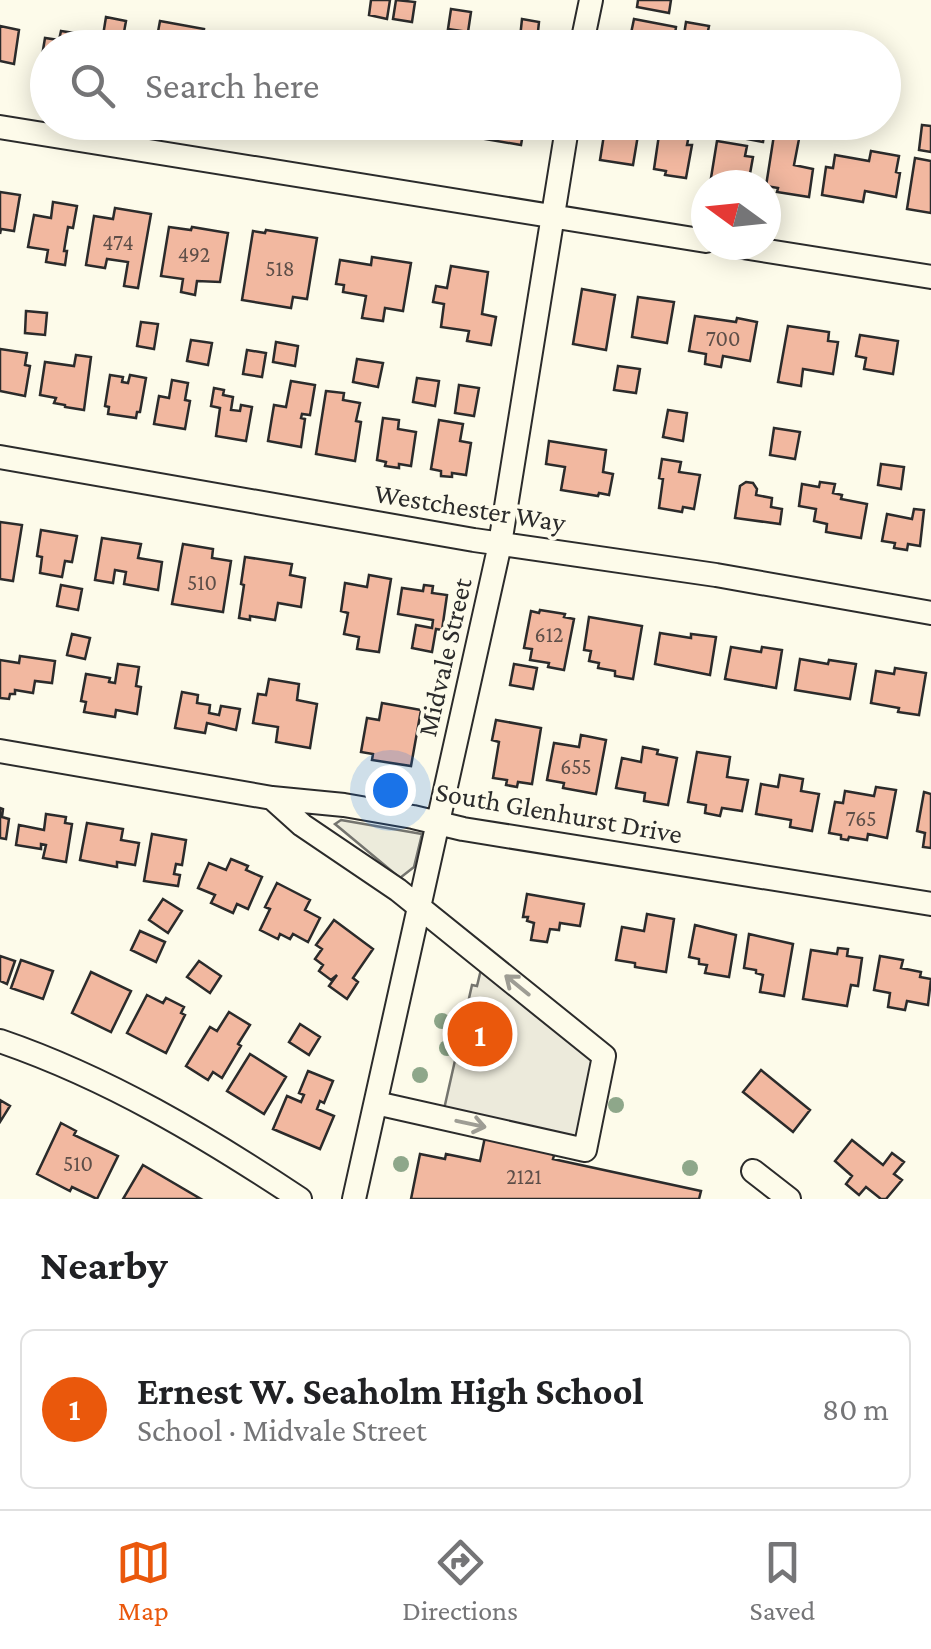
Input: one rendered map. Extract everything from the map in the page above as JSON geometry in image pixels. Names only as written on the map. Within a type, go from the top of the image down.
[{"type":"street","points":[[584,30],[591,0]]},
{"type":"street","points":[[0,126],[30,131]]},
{"type":"street","points":[[85,140],[691,239]]},
{"type":"street","name":"Midvale Street","points":[[354,1199],[500,544],[565,140]]},
{"type":"street","points":[[781,253],[931,277]]},
{"type":"street","name":"Westchester Way","points":[[0,457],[500,544],[716,575],[931,612]]},
{"type":"street","name":"South Glenhurst Drive","points":[[0,751],[931,904]]},
{"type":"street","points":[[272,798],[302,825],[395,888],[604,1056],[585,1150],[376,1103]]},
{"type":"street","points":[[0,1041],[89,1076],[157,1110],[300,1199]]},
{"type":"street","points":[[753,1171],[789,1199]]},
{"type":"shaded area","points":[[341,820],[422,834],[414,867],[400,878],[335,824]]},
{"type":"shaded area","points":[[486,949],[614,1050],[589,1159],[440,1127],[472,985],[477,986]]},
{"type":"building","points":[[371,0],[390,0],[387,19],[369,15]]},
{"type":"building","points":[[396,0],[415,2],[412,22],[393,19]]},
{"type":"building","points":[[638,0],[671,0],[669,13],[637,7]]},
{"type":"building","points":[[451,9],[471,12],[468,30],[448,29]]},
{"type":"building","points":[[106,17],[126,21],[124,30],[104,30]]},
{"type":"building","points":[[522,19],[539,22],[538,30],[521,30]]},
{"type":"building","points":[[634,19],[676,27],[676,30],[632,30]]},
{"type":"building","points":[[160,21],[204,29],[204,30],[158,30]]},
{"type":"building","points":[[686,22],[709,26],[708,30],[685,30]]},
{"type":"building","points":[[0,26],[19,30],[14,64],[0,61]]},
{"type":"building","points":[[922,125],[931,126],[931,152],[919,150]]},
{"type":"building","points":[[491,140],[522,140],[521,145]]},
{"type":"building","points":[[603,140],[637,140],[633,165],[600,160]]},
{"type":"building","points":[[658,140],[688,140],[687,145],[692,145],[686,178],[654,169]]},
{"type":"building","points":[[773,140],[799,140],[794,165],[813,169],[809,197],[781,193],[781,170],[769,170]]},
{"type":"building","points":[[717,141],[747,146],[745,156],[753,157],[751,170],[712,170]]},
{"type":"building","points":[[871,151],[899,156],[896,197],[865,191],[863,202],[822,195],[826,167],[833,168],[835,155],[869,161]]},
{"type":"building","points":[[915,158],[931,161],[931,213],[907,209]]},
{"type":"building","points":[[0,192],[20,195],[14,231],[1,229],[0,234]]},
{"type":"building","points":[[53,202],[77,206],[73,228],[68,227],[65,265],[46,262],[48,250],[28,247],[34,215],[51,218]]},
{"type":"building","points":[[115,208],[151,214],[138,288],[124,286],[128,262],[107,259],[105,268],[86,265],[94,216],[113,219]]},
{"type":"building","points":[[169,227],[228,233],[220,282],[197,281],[195,295],[181,292],[183,279],[161,276]]},
{"type":"building","points":[[253,231],[317,238],[307,299],[293,297],[291,308],[242,300]]},
{"type":"building","points":[[372,257],[411,263],[403,311],[385,308],[383,321],[362,318],[366,296],[343,292],[344,285],[336,284],[340,260],[371,265]]},
{"type":"building","points":[[451,266],[488,272],[482,314],[496,317],[491,345],[467,341],[469,331],[441,327],[444,304],[433,302],[436,286],[447,288]]},
{"type":"building","points":[[582,289],[615,295],[606,350],[573,344]]},
{"type":"building","points":[[638,297],[674,302],[667,343],[632,337]]},
{"type":"building","points":[[26,311],[47,313],[45,335],[25,333]]},
{"type":"building","points":[[695,316],[757,322],[750,361],[723,356],[721,367],[705,364],[706,354],[689,351]]},
{"type":"building","points":[[141,322],[158,324],[154,349],[137,346]]},
{"type":"building","points":[[788,326],[829,332],[828,341],[838,342],[833,374],[803,369],[801,386],[778,382]]},
{"type":"building","points":[[860,335],[898,341],[893,374],[864,369],[866,358],[856,356]]},
{"type":"building","points":[[191,340],[212,343],[208,365],[187,361]]},
{"type":"building","points":[[276,342],[298,346],[295,366],[273,362]]},
{"type":"building","points":[[0,349],[27,353],[25,365],[30,366],[25,396],[0,391]]},
{"type":"building","points":[[247,350],[266,353],[262,377],[243,374]]},
{"type":"building","points":[[76,355],[91,357],[84,410],[65,407],[54,403],[56,398],[40,395],[45,362],[74,366]]},
{"type":"building","points":[[357,359],[383,363],[378,387],[353,382]]},
{"type":"building","points":[[618,366],[640,369],[636,393],[614,390]]},
{"type":"building","points":[[110,375],[123,377],[122,382],[128,383],[130,375],[146,378],[136,418],[108,414],[109,407],[105,406]]},
{"type":"building","points":[[417,378],[439,381],[435,406],[413,402]]},
{"type":"building","points":[[172,380],[188,383],[185,400],[190,401],[185,429],[154,424],[159,396],[169,398]]},
{"type":"building","points":[[291,381],[315,385],[310,415],[302,414],[301,418],[305,419],[301,447],[268,441],[274,405],[286,407]]},
{"type":"building","points":[[459,385],[479,388],[474,416],[455,413]]},
{"type":"building","points":[[214,388],[233,397],[231,410],[240,411],[241,405],[252,407],[246,441],[216,436],[220,408],[211,406]]},
{"type":"building","points":[[326,391],[344,393],[343,400],[360,403],[355,461],[316,454]]},
{"type":"building","points":[[668,410],[687,413],[683,441],[663,437]]},
{"type":"building","points":[[383,418],[399,420],[398,429],[416,432],[411,466],[385,466],[386,462],[377,460]]},
{"type":"building","points":[[439,420],[463,424],[460,441],[471,443],[466,475],[441,476],[441,471],[431,469]]},
{"type":"building","points":[[774,428],[800,432],[795,459],[770,455]]},
{"type":"building","points":[[549,441],[606,450],[603,472],[613,474],[609,495],[561,490],[565,467],[546,464]]},
{"type":"building","points":[[662,459],[681,462],[679,472],[700,475],[694,509],[683,507],[682,512],[659,508]]},
{"type":"building","points":[[881,464],[904,467],[901,489],[878,485]]},
{"type":"building","points":[[820,482],[835,484],[833,493],[842,495],[841,499],[867,504],[861,538],[826,532],[827,524],[814,521],[816,509],[799,506],[802,484],[819,487]]},
{"type":"building","points":[[753,483],[756,495],[772,498],[771,507],[782,509],[780,524],[735,518],[740,486]]},
{"type":"building","points":[[914,509],[924,510],[920,546],[908,544],[907,550],[882,541],[887,514],[912,519]]},
{"type":"building","points":[[0,522],[22,525],[13,581],[0,579]]},
{"type":"building","points":[[41,530],[77,536],[72,562],[65,561],[62,577],[40,573],[42,557],[37,556]]},
{"type":"building","points":[[102,538],[141,544],[138,558],[162,562],[158,590],[124,584],[126,572],[115,570],[113,583],[95,580]]},
{"type":"building","points":[[183,544],[213,549],[212,558],[231,561],[223,612],[172,604]]},
{"type":"building","points":[[245,557],[292,564],[290,575],[305,578],[301,607],[278,603],[275,620],[239,618]]},
{"type":"building","points":[[369,575],[391,579],[379,652],[357,649],[359,637],[344,634],[348,613],[341,611],[345,583],[367,587]]},
{"type":"building","points":[[61,585],[82,589],[78,610],[57,606]]},
{"type":"building","points":[[424,585],[433,586],[432,593],[447,595],[442,630],[436,629],[432,652],[412,648],[416,625],[432,628],[433,620],[398,614],[402,588],[423,591]]},
{"type":"building","points":[[531,611],[574,619],[564,670],[530,660],[532,649],[524,648]]},
{"type":"building","points":[[589,617],[642,626],[633,679],[615,676],[615,671],[598,668],[599,663],[589,661],[591,651],[584,650]]},
{"type":"building","points":[[660,633],[716,637],[710,675],[655,664]]},
{"type":"building","points":[[72,634],[90,638],[85,659],[67,655]]},
{"type":"building","points":[[731,647],[761,652],[762,647],[782,650],[776,688],[725,679]]},
{"type":"building","points":[[20,656],[55,661],[52,683],[35,681],[33,693],[15,690],[9,699],[0,698],[0,660],[19,663]]},
{"type":"building","points":[[800,659],[856,664],[850,699],[795,690]]},
{"type":"building","points":[[118,664],[139,667],[137,714],[116,710],[115,717],[84,712],[86,702],[81,701],[86,674],[110,678],[109,682],[115,683]]},
{"type":"building","points":[[514,664],[537,668],[533,689],[510,685]]},
{"type":"building","points":[[895,668],[926,673],[919,715],[871,703],[876,671],[894,674]]},
{"type":"building","points":[[269,679],[299,684],[297,700],[317,704],[310,748],[276,742],[278,727],[253,723],[258,694],[266,695]]},
{"type":"building","points":[[182,692],[198,695],[197,703],[210,705],[209,713],[219,715],[221,706],[240,709],[236,730],[207,723],[205,733],[175,728]]},
{"type":"building","points":[[382,703],[421,710],[411,766],[372,760],[373,754],[361,752],[367,718],[379,720]]},
{"type":"building","points":[[496,720],[541,728],[532,784],[518,782],[517,787],[506,785],[507,780],[493,778],[499,742],[492,740]]},
{"type":"building","points":[[581,735],[606,740],[596,794],[563,788],[564,783],[547,780],[554,743],[579,747]]},
{"type":"building","points":[[643,747],[677,758],[668,805],[644,801],[645,793],[616,788],[622,758],[641,762]]},
{"type":"building","points":[[697,752],[730,757],[727,777],[748,780],[742,811],[722,808],[720,816],[705,813],[706,805],[688,802]]},
{"type":"building","points":[[780,775],[803,779],[801,791],[819,794],[812,831],[790,827],[791,820],[756,814],[761,784],[778,787]]},
{"type":"building","points":[[876,787],[896,790],[887,838],[868,834],[867,840],[848,840],[829,833],[835,802],[843,803],[845,791],[874,796]]},
{"type":"building","points":[[924,792],[931,794],[931,848],[923,847],[925,833],[917,831]]},
{"type":"building","points":[[0,808],[2,817],[9,819],[6,839],[0,838]]},
{"type":"building","points":[[46,814],[66,817],[65,823],[72,824],[66,862],[43,858],[46,845],[41,844],[41,849],[16,845],[19,825],[44,830]]},
{"type":"building","points":[[87,823],[123,829],[121,840],[139,843],[135,865],[117,862],[117,867],[80,860]]},
{"type":"building","points":[[152,834],[186,840],[182,865],[176,864],[174,874],[180,875],[178,886],[144,881]]},
{"type":"building","points":[[231,859],[262,877],[248,909],[237,904],[233,913],[211,903],[215,895],[198,888],[209,863],[226,870]]},
{"type":"building","points":[[277,883],[310,900],[305,910],[320,918],[308,942],[293,934],[290,939],[280,934],[278,939],[260,930],[270,909],[265,907]]},
{"type":"building","points":[[527,894],[584,904],[580,926],[560,923],[559,930],[550,929],[547,942],[531,940],[534,923],[523,917]]},
{"type":"building","points":[[163,899],[182,911],[168,933],[149,920]]},
{"type":"building","points":[[647,914],[674,919],[666,972],[616,960],[622,927],[644,931]]},
{"type":"building","points":[[334,920],[373,949],[353,978],[358,982],[347,999],[329,986],[337,975],[331,980],[319,971],[323,965],[315,959],[322,949],[316,945]]},
{"type":"building","points":[[695,925],[736,935],[729,977],[705,973],[707,965],[689,957]]},
{"type":"building","points":[[140,931],[165,942],[156,962],[131,950]]},
{"type":"building","points":[[749,934],[793,944],[784,996],[760,992],[763,975],[744,968]]},
{"type":"building","points":[[838,948],[848,949],[847,956],[862,958],[858,986],[851,985],[847,1006],[803,999],[811,950],[837,954]]},
{"type":"building","points":[[0,956],[15,961],[7,984],[0,981]]},
{"type":"building","points":[[880,956],[903,960],[901,968],[921,972],[920,977],[931,979],[928,1005],[907,1001],[905,1010],[888,1007],[890,993],[874,990]]},
{"type":"building","points":[[21,960],[53,971],[43,999],[11,988]]},
{"type":"building","points":[[199,961],[221,976],[210,993],[187,977]]},
{"type":"building","points":[[91,972],[131,991],[111,1032],[72,1013]]},
{"type":"building","points":[[147,995],[163,1003],[166,998],[184,1007],[181,1013],[185,1015],[166,1053],[127,1033]]},
{"type":"building","points":[[229,1012],[250,1025],[222,1078],[213,1072],[208,1080],[186,1066],[210,1027],[217,1031]]},
{"type":"building","points":[[300,1024],[320,1037],[309,1055],[289,1042]]},
{"type":"building","points":[[250,1054],[286,1077],[264,1114],[227,1091]]},
{"type":"building","points":[[761,1070],[810,1110],[793,1132],[743,1092]]},
{"type":"building","points":[[308,1071],[333,1081],[324,1103],[320,1101],[317,1109],[334,1116],[320,1149],[273,1129],[287,1096],[301,1102],[304,1095],[299,1093]]},
{"type":"building","points":[[0,1100],[10,1106],[0,1122]]},
{"type":"building","points":[[61,1123],[76,1131],[74,1135],[118,1156],[97,1199],[37,1174]]},
{"type":"building","points":[[485,1137],[555,1152],[553,1159],[701,1191],[699,1199],[411,1199],[420,1154],[445,1159],[446,1154],[480,1161]]},
{"type":"building","points":[[852,1140],[883,1165],[892,1153],[904,1162],[894,1174],[902,1180],[886,1199],[866,1187],[859,1195],[846,1184],[852,1176],[835,1161]]},
{"type":"building","points":[[143,1165],[201,1199],[123,1199]]},
{"type":"place","name":"Ernest W. Seaholm High School","points":[[480,1034]]}]
